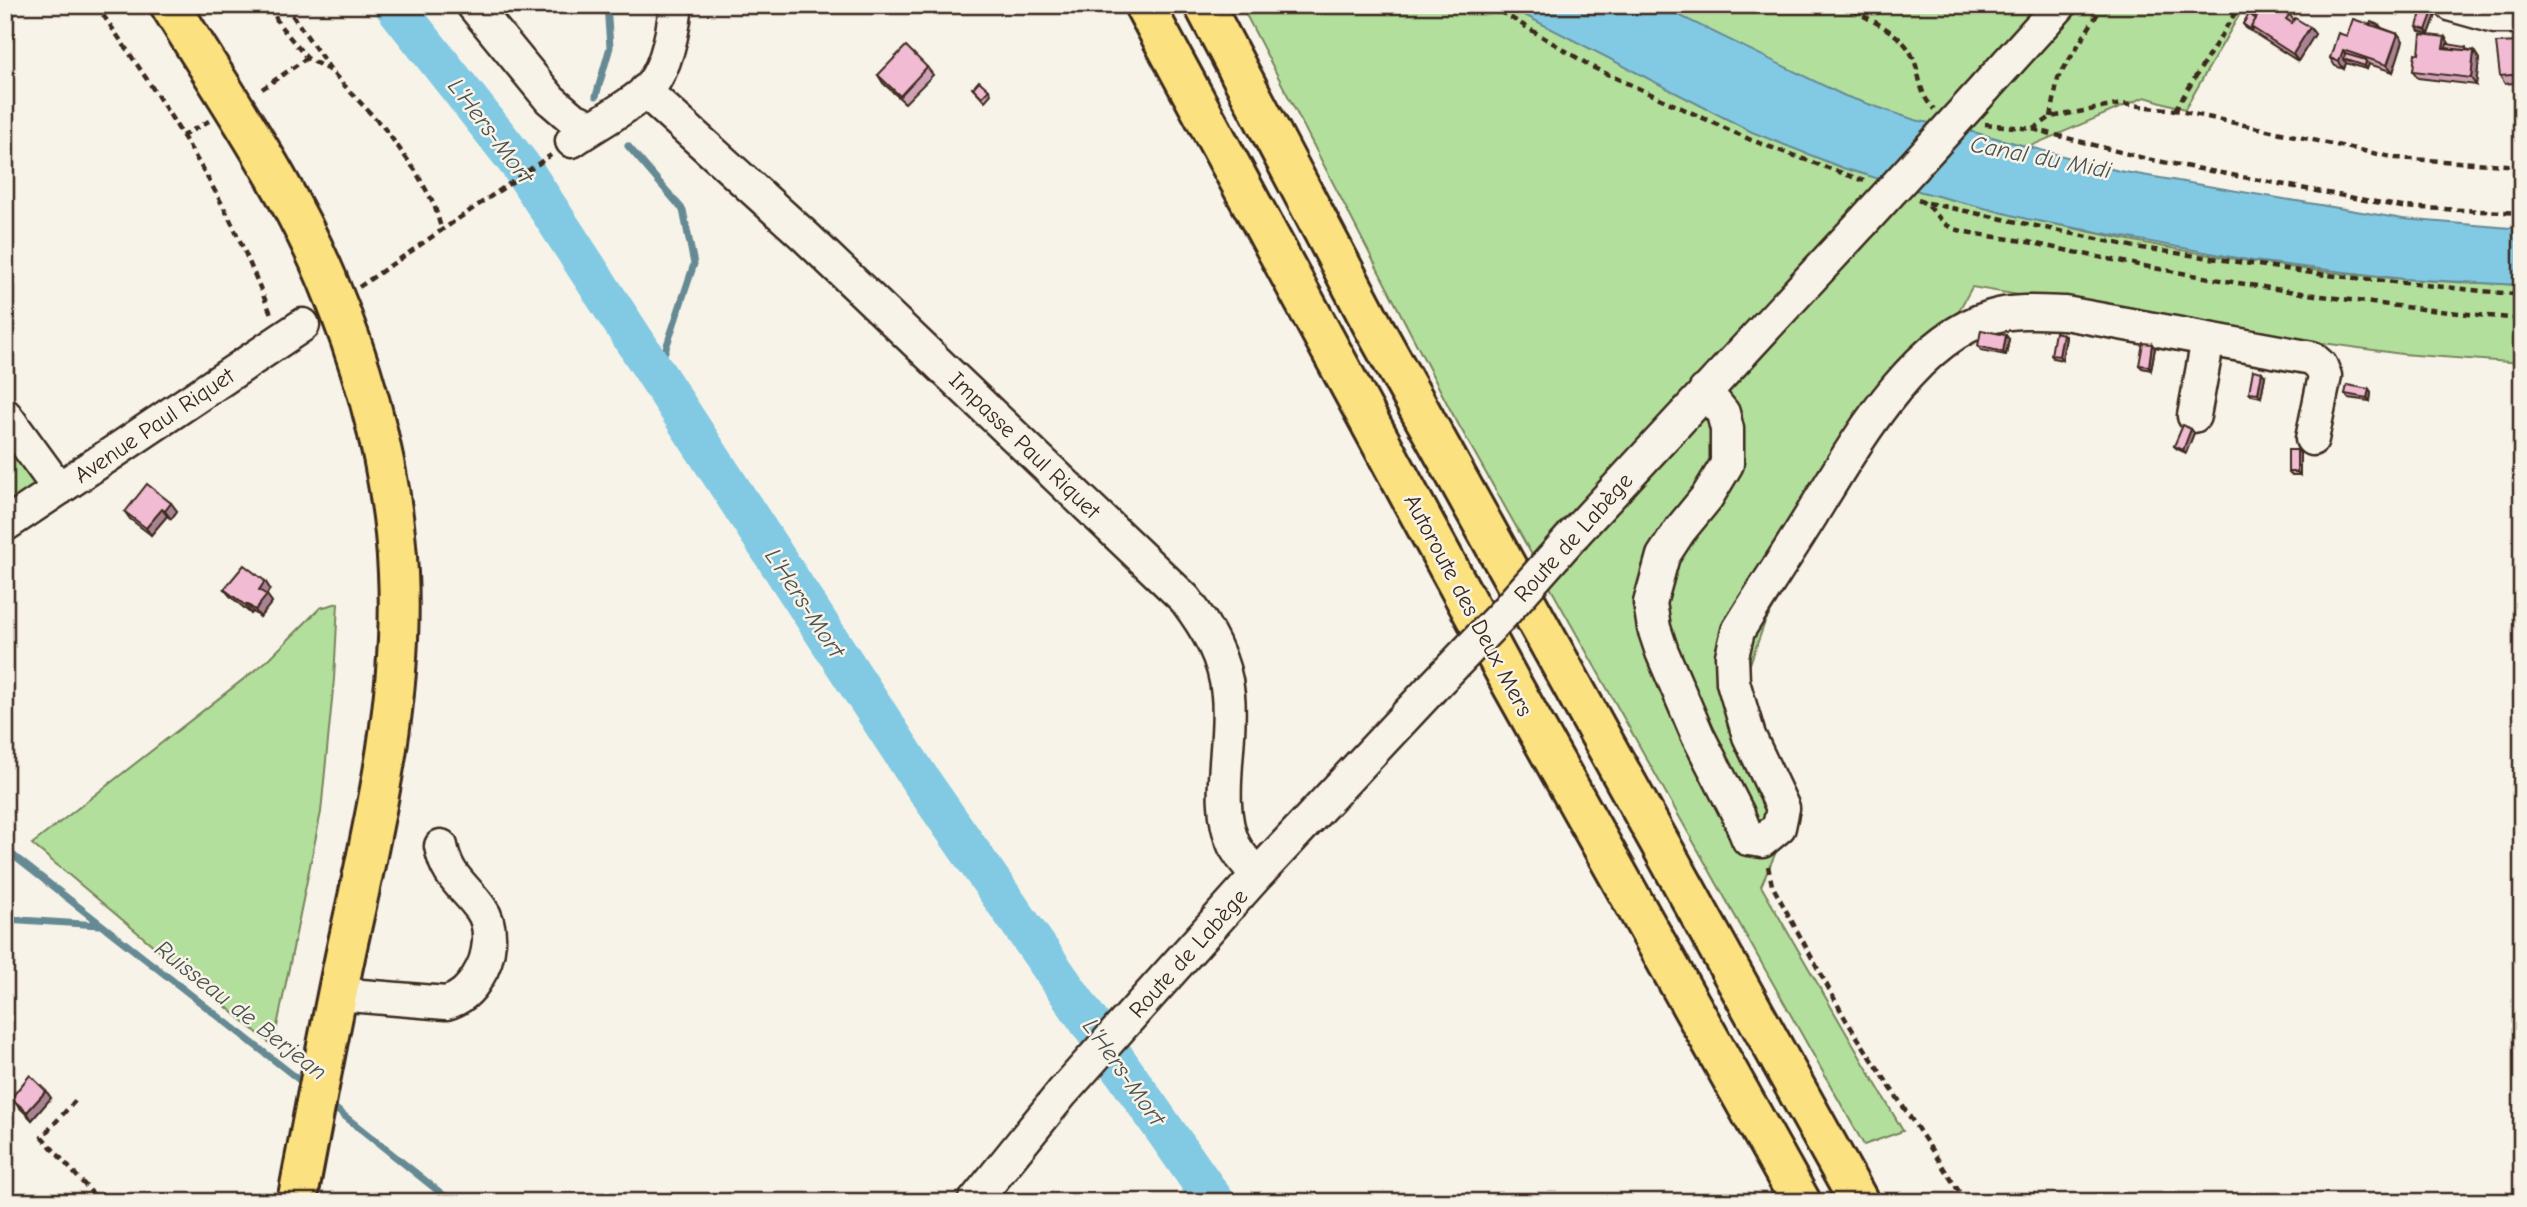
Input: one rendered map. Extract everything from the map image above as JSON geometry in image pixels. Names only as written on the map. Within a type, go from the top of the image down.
[{"type":"main road","points":[[170,5],[296,212],[327,279],[361,370],[383,449],[398,573],[394,689],[386,754],[321,1068],[297,1202]]},
{"type":"main road","name":"Autoroute des Deux Mers","points":[[1144,5],[1512,685],[1801,1202]]},
{"type":"main road","points":[[1204,5],[1372,324],[1859,1202]]},
{"type":"main road","points":[[308,1202],[309,1136]]},
{"type":"street","points":[[472,5],[550,99],[572,118],[582,134],[645,92],[657,76],[667,50],[676,5]]},
{"type":"street","name":"Route de Labège","points":[[961,1202],[1163,983],[1257,875],[1503,614],[2060,5]]},
{"type":"street","points":[[2452,5],[2495,17],[2522,17]]},
{"type":"street","name":"Impasse Paul Riquet","points":[[645,92],[806,237],[1152,566],[1191,607],[1208,631],[1225,673],[1229,709],[1226,816],[1234,845],[1257,875]]},
{"type":"street","points":[[1705,391],[1723,413],[1727,429],[1727,464],[1707,497],[1663,556],[1650,603],[1662,652],[1698,736],[1748,839],[1762,841],[1779,827],[1783,808],[1749,736],[1733,682],[1732,656],[1738,631],[1886,400],[1920,362],[1956,332],[1991,317],[2027,311],[2065,313],[2312,358],[2322,366],[2325,376],[2312,439]]},
{"type":"street","name":"Avenue Paul Riquet","points":[[5,525],[303,325]]},
{"type":"street","points":[[2194,416],[2208,339]]},
{"type":"street","points":[[5,415],[60,489]]},
{"type":"street","points":[[337,993],[446,1003],[457,1000],[474,984],[486,958],[488,925],[481,909],[459,885],[449,869],[441,846]]},
{"type":"street","name":"Route de Labège","points":[[974,1202],[1060,1096]]},
{"type":"path","points":[[96,5],[182,136],[223,206],[273,318],[274,345]]},
{"type":"path","points":[[271,5],[278,23],[307,58],[331,71]]},
{"type":"path","points":[[285,5],[331,71],[384,129],[415,170],[434,204],[442,231]]},
{"type":"path","points":[[1490,5],[1594,68],[1751,140],[1866,182]]},
{"type":"path","points":[[1842,5],[1877,22],[1909,48],[1924,100]]},
{"type":"path","points":[[2052,117],[2058,79],[2103,5]]},
{"type":"path","points":[[2175,110],[2240,5]]},
{"type":"path","points":[[262,89],[307,58]]},
{"type":"path","points":[[2522,166],[2396,159],[2175,110],[2122,104],[2052,117],[2033,129],[2147,159],[2402,207],[2522,213]]},
{"type":"path","points":[[182,136],[209,121]]},
{"type":"path","points":[[359,288],[582,134]]},
{"type":"path","points":[[1915,199],[2135,247],[2326,275],[2522,295]]},
{"type":"path","points":[[1927,203],[1950,228],[2084,255],[2412,310],[2522,319]]},
{"type":"path","points":[[1762,841],[1772,885],[1846,1020],[1966,1202]]},
{"type":"path","points":[[75,1101],[43,1137],[100,1202]]},
{"type":"green space","points":[[1241,5],[2245,5],[2185,109],[2145,97],[1923,192],[2042,221],[2222,257],[2344,273],[2522,285],[2522,363],[2402,354],[2201,326],[1972,287],[1922,377],[1854,472],[1765,622],[1745,678],[1784,834],[1761,886],[1903,1131],[1864,1145],[1451,411]]},
{"type":"green space","points":[[5,430],[44,483],[5,522]]},
{"type":"green space","points":[[338,603],[334,679],[321,812],[273,1046],[32,844],[268,660],[320,608]]},
{"type":"water","name":"Canal du Midi","points":[[1505,5],[1658,5],[1845,96],[1915,120],[1977,133],[2119,171],[2403,219],[2522,229],[2522,285],[2404,279],[2253,261],[2027,219],[1922,192],[1843,168],[1752,132]]},
{"type":"building","points":[[2250,5],[2275,5],[2290,14],[2286,19],[2292,23],[2295,18],[2310,27],[2293,54],[2251,27],[2257,17],[2247,11]]},
{"type":"building","points":[[2423,5],[2433,8],[2426,30],[2417,27]]},
{"type":"building","points":[[2249,14],[2256,19],[2251,27],[2253,31],[2243,24]]},
{"type":"building","points":[[2353,19],[2398,34],[2387,65],[2343,50],[2339,62],[2330,58],[2338,33],[2347,36]]},
{"type":"building","points":[[2421,34],[2445,37],[2443,48],[2474,51],[2471,78],[2413,71],[2415,53],[2419,54]]},
{"type":"building","points":[[2522,42],[2522,74],[2500,76],[2496,43]]},
{"type":"building","points":[[2447,44],[2466,47],[2466,50],[2446,48]]},
{"type":"building","points":[[906,46],[927,67],[900,96],[878,75]]},
{"type":"building","points":[[2345,54],[2366,60],[2365,66],[2344,59]]},
{"type":"building","points":[[979,81],[989,90],[982,97],[973,88]]},
{"type":"building","points":[[1981,330],[2006,335],[2003,352],[1978,346]]},
{"type":"building","points":[[2055,332],[2063,334],[2059,356],[2051,355]]},
{"type":"building","points":[[2143,343],[2152,344],[2149,366],[2139,365]]},
{"type":"building","points":[[2253,370],[2262,372],[2258,393],[2249,392]]},
{"type":"building","points":[[2347,385],[2369,389],[2367,398],[2345,394]]},
{"type":"building","points":[[2183,425],[2191,429],[2183,450],[2174,446]]},
{"type":"building","points":[[2288,450],[2297,450],[2297,472],[2288,472]]},
{"type":"building","points":[[147,484],[171,503],[165,511],[162,509],[146,528],[125,512]]},
{"type":"building","points":[[244,565],[265,581],[259,590],[267,595],[255,610],[224,589]]},
{"type":"building","points":[[30,1075],[46,1091],[27,1112],[11,1098]]},
{"type":"waterway","name":"L'Hers-Mort","points":[[394,5],[520,165],[921,781],[1215,1202]]},
{"type":"waterway","points":[[596,96],[610,47],[607,5]]},
{"type":"waterway","points":[[628,146],[683,210],[694,264],[657,375]]},
{"type":"waterway","name":"Ruisseau de Berjean","points":[[5,849],[307,1086]]},
{"type":"waterway","points":[[5,919],[99,925]]},
{"type":"waterway","name":"Ruisseau de Berjean","points":[[327,1102],[452,1202]]}]
